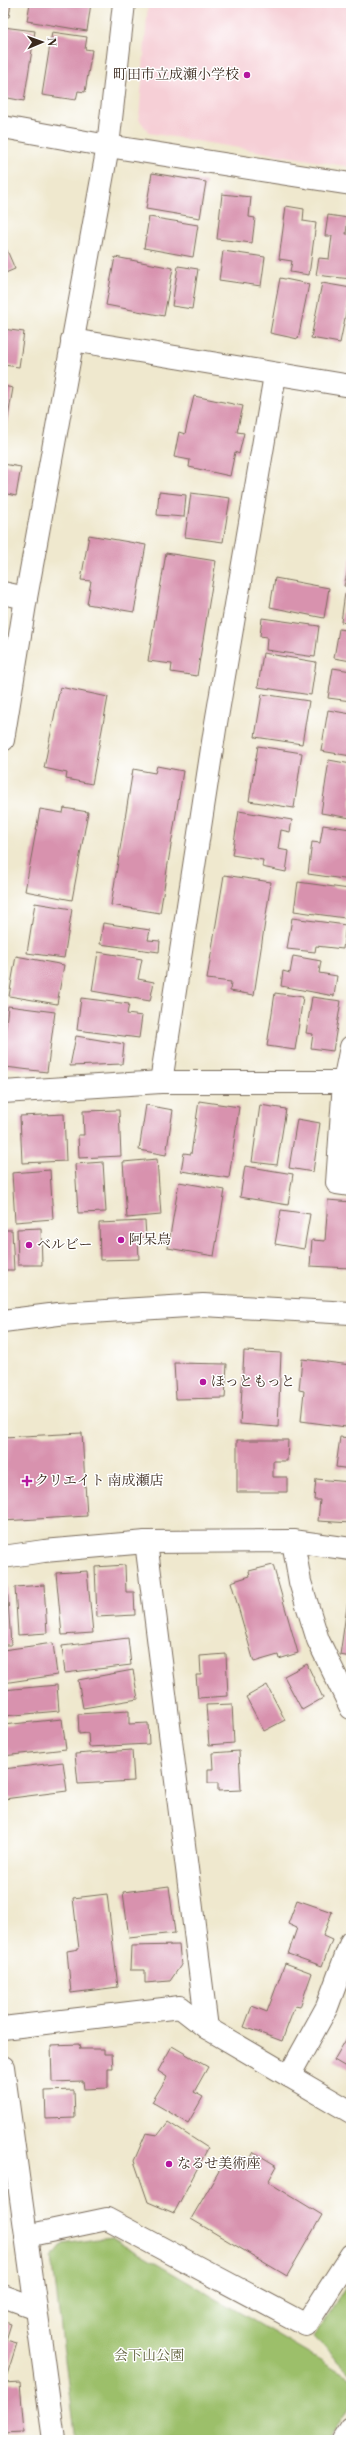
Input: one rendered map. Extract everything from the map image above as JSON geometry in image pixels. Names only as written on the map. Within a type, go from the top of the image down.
[{"type":"street","points":[[3,740],[26,598],[108,146],[124,3]]},
{"type":"street","points":[[3,127],[108,146],[351,184]]},
{"type":"street","points":[[72,340],[275,375],[351,386]]},
{"type":"street","points":[[161,1082],[215,729],[275,375]]},
{"type":"street","points":[[3,593],[26,598]]},
{"type":"street","points":[[351,1047],[344,1082],[337,1183],[351,1184]]},
{"type":"street","points":[[3,1092],[161,1082],[344,1082]]},
{"type":"street","points":[[3,1321],[58,1314],[204,1305],[351,1313]]},
{"type":"street","points":[[293,1540],[300,1582],[318,1640],[351,1708]]},
{"type":"street","points":[[3,1557],[44,1551],[146,1542],[293,1540],[351,1549]]},
{"type":"street","points":[[146,1542],[207,2028]]},
{"type":"street","points":[[289,2076],[327,2006],[351,1942]]},
{"type":"street","points":[[3,2028],[180,2007],[207,2028],[351,2112]]},
{"type":"street","points":[[3,2067],[54,2440]]},
{"type":"street","points":[[26,2236],[107,2218],[306,2325],[351,2255]]},
{"type":"street","points":[[3,2296],[36,2308]]},
{"type":"street","points":[[344,2440],[351,2429]]},
{"type":"shaded area","name":"町田市立成瀬小学校","points":[[148,3],[351,3],[351,167],[149,133],[139,119]]},
{"type":"green space","name":"会下山公園","points":[[111,2237],[351,2378],[351,2405],[330,2440],[75,2440],[52,2257],[63,2244]]},
{"type":"green space","points":[[351,2279],[351,2374],[314,2337]]},
{"type":"building","points":[[3,3],[11,3],[9,17],[3,16]]},
{"type":"building","points":[[30,3],[91,3],[87,31],[27,21]]},
{"type":"building","points":[[3,27],[35,31],[24,101],[3,97]]},
{"type":"building","points":[[52,32],[87,37],[85,49],[92,50],[85,92],[78,91],[76,100],[42,95]]},
{"type":"building","points":[[152,173],[206,182],[200,218],[146,209]]},
{"type":"building","points":[[222,194],[251,197],[249,217],[255,218],[252,243],[217,239]]},
{"type":"building","points":[[286,206],[304,209],[303,221],[316,223],[309,275],[290,272],[292,261],[279,259]]},
{"type":"building","points":[[328,215],[348,218],[346,234],[351,234],[351,279],[316,275],[319,258],[329,259],[332,236],[325,236]]},
{"type":"building","points":[[149,217],[198,225],[193,257],[144,248]]},
{"type":"building","points":[[3,241],[15,269],[3,274]]},
{"type":"building","points":[[223,251],[265,257],[261,286],[219,280]]},
{"type":"building","points":[[115,257],[173,268],[164,316],[106,305]]},
{"type":"building","points":[[178,266],[198,269],[192,309],[172,306]]},
{"type":"building","points":[[280,278],[309,284],[298,339],[270,333]]},
{"type":"building","points":[[322,283],[351,288],[340,343],[311,338]]},
{"type":"building","points":[[3,329],[24,332],[19,367],[3,365]]},
{"type":"building","points":[[3,386],[13,388],[5,435],[3,435]]},
{"type":"building","points":[[194,396],[243,406],[237,432],[244,433],[239,454],[235,452],[230,476],[189,467],[190,460],[174,457],[179,432],[185,434]]},
{"type":"building","points":[[3,464],[21,467],[16,496],[3,493]]},
{"type":"building","points":[[159,492],[186,495],[184,517],[157,515]]},
{"type":"building","points":[[191,493],[230,498],[223,542],[185,537]]},
{"type":"building","points":[[89,535],[146,545],[134,612],[87,604],[91,581],[81,580]]},
{"type":"building","points":[[166,553],[216,561],[197,676],[171,672],[172,664],[148,661]]},
{"type":"building","points":[[351,557],[351,587],[344,586]]},
{"type":"building","points":[[275,578],[329,588],[324,618],[270,607]]},
{"type":"building","points":[[345,593],[351,594],[351,624],[341,622]]},
{"type":"building","points":[[262,618],[319,626],[315,657],[266,650],[267,637],[260,636]]},
{"type":"building","points":[[339,629],[351,631],[351,661],[334,658]]},
{"type":"building","points":[[263,653],[316,662],[311,695],[258,687]]},
{"type":"building","points":[[333,668],[351,671],[351,701],[328,698]]},
{"type":"building","points":[[60,687],[108,697],[92,784],[66,779],[67,773],[44,768]]},
{"type":"building","points":[[262,694],[309,701],[302,744],[255,737]]},
{"type":"building","points":[[328,710],[351,714],[351,756],[321,751]]},
{"type":"building","points":[[258,746],[302,753],[294,808],[249,801]]},
{"type":"building","points":[[329,760],[351,764],[351,818],[321,813]]},
{"type":"building","points":[[157,766],[183,771],[160,913],[111,905],[133,769],[155,773]]},
{"type":"building","points":[[64,808],[88,812],[72,900],[25,891],[40,809],[63,813]]},
{"type":"building","points":[[239,811],[292,820],[290,832],[281,830],[278,849],[289,851],[286,872],[262,867],[263,860],[232,855]]},
{"type":"building","points":[[323,825],[351,829],[348,852],[351,852],[351,880],[308,874],[312,842],[320,843]]},
{"type":"building","points":[[224,875],[271,882],[254,995],[230,991],[231,982],[207,979]]},
{"type":"building","points":[[298,882],[349,889],[345,918],[294,911]]},
{"type":"building","points":[[35,903],[72,909],[64,958],[27,953]]},
{"type":"building","points":[[292,918],[346,925],[343,949],[316,946],[315,952],[287,949]]},
{"type":"building","points":[[103,923],[150,930],[148,940],[160,941],[159,952],[100,944]]},
{"type":"building","points":[[98,952],[142,959],[138,979],[154,982],[150,1001],[92,991]]},
{"type":"building","points":[[16,956],[64,965],[57,1004],[9,996]]},
{"type":"building","points":[[293,956],[321,961],[319,973],[337,976],[334,996],[281,986],[283,971],[290,973]]},
{"type":"building","points":[[275,993],[303,997],[295,1050],[267,1046]]},
{"type":"building","points":[[312,997],[341,1001],[333,1051],[311,1048],[313,1034],[306,1033]]},
{"type":"building","points":[[81,998],[129,1004],[127,1014],[142,1016],[139,1038],[77,1030]]},
{"type":"building","points":[[8,1006],[55,1012],[47,1072],[5,1067],[3,1053]]},
{"type":"building","points":[[76,1036],[124,1044],[122,1064],[70,1066]]},
{"type":"building","points":[[199,1101],[239,1107],[229,1178],[181,1171],[184,1153],[191,1154]]},
{"type":"building","points":[[146,1105],[173,1110],[166,1155],[139,1150]]},
{"type":"building","points":[[260,1105],[286,1109],[277,1165],[252,1162]]},
{"type":"building","points":[[119,1110],[121,1156],[79,1158],[78,1135],[84,1135],[83,1111]]},
{"type":"building","points":[[64,1114],[66,1161],[22,1163],[20,1116]]},
{"type":"building","points":[[297,1119],[320,1123],[313,1172],[289,1168]]},
{"type":"building","points":[[157,1159],[161,1215],[127,1218],[123,1162]]},
{"type":"building","points":[[103,1162],[106,1212],[78,1213],[75,1164]]},
{"type":"building","points":[[245,1166],[293,1174],[288,1205],[240,1197]]},
{"type":"building","points":[[50,1170],[53,1219],[15,1222],[12,1173]]},
{"type":"building","points":[[179,1182],[225,1190],[214,1256],[168,1248]]},
{"type":"building","points":[[328,1200],[351,1202],[350,1268],[310,1266],[312,1240],[325,1241]]},
{"type":"building","points":[[281,1210],[310,1214],[304,1249],[275,1244]]},
{"type":"building","points":[[145,1221],[146,1237],[138,1238],[139,1259],[100,1260],[99,1223]]},
{"type":"building","points":[[41,1228],[42,1265],[18,1265],[17,1229]]},
{"type":"building","points":[[3,1230],[12,1230],[14,1270],[3,1270]]},
{"type":"building","points":[[244,1351],[281,1353],[278,1427],[240,1424]]},
{"type":"building","points":[[302,1359],[351,1365],[351,1389],[346,1427],[301,1421],[304,1391],[299,1390]]},
{"type":"building","points":[[174,1363],[227,1364],[225,1398],[176,1399]]},
{"type":"building","points":[[82,1433],[87,1516],[3,1521],[3,1437]]},
{"type":"building","points":[[340,1437],[351,1438],[351,1469],[336,1467]]},
{"type":"building","points":[[237,1440],[288,1440],[287,1461],[273,1461],[273,1477],[287,1477],[287,1492],[237,1492]]},
{"type":"building","points":[[316,1479],[351,1482],[351,1523],[318,1521],[320,1500],[314,1500]]},
{"type":"building","points":[[125,1565],[126,1592],[134,1592],[135,1615],[97,1617],[95,1567]]},
{"type":"building","points":[[273,1565],[298,1653],[279,1659],[278,1655],[254,1662],[231,1582],[250,1576],[249,1571]]},
{"type":"building","points":[[87,1571],[93,1633],[62,1635],[56,1573]]},
{"type":"building","points":[[3,1585],[7,1585],[11,1645],[3,1645]]},
{"type":"building","points":[[44,1585],[47,1633],[18,1635],[15,1587]]},
{"type":"building","points":[[351,1586],[351,1657],[340,1655]]},
{"type":"building","points":[[128,1638],[131,1665],[65,1673],[62,1646]]},
{"type":"building","points":[[53,1643],[57,1675],[3,1683],[3,1650]]},
{"type":"building","points":[[226,1654],[228,1696],[198,1698],[196,1675],[201,1675],[200,1656]]},
{"type":"building","points":[[307,1664],[323,1698],[302,1710],[284,1676]]},
{"type":"building","points":[[133,1670],[138,1699],[83,1708],[78,1680]]},
{"type":"building","points":[[57,1685],[59,1711],[4,1716],[3,1690]]},
{"type":"building","points":[[267,1685],[285,1720],[264,1731],[246,1697]]},
{"type":"building","points":[[232,1704],[234,1743],[209,1745],[206,1705]]},
{"type":"building","points":[[129,1711],[129,1724],[148,1723],[149,1744],[89,1747],[88,1733],[79,1734],[78,1714]]},
{"type":"building","points":[[62,1719],[66,1749],[3,1756],[3,1725]]},
{"type":"building","points":[[132,1750],[134,1781],[78,1784],[75,1754]]},
{"type":"building","points":[[239,1751],[241,1790],[218,1791],[218,1783],[208,1783],[208,1769],[213,1769],[212,1753]]},
{"type":"building","points":[[63,1762],[67,1791],[4,1799],[3,1769]]},
{"type":"building","points":[[169,1886],[175,1933],[129,1938],[123,1892]]},
{"type":"building","points":[[107,1894],[118,1987],[71,1993],[67,1951],[79,1949],[73,1898]]},
{"type":"building","points":[[297,1900],[332,1912],[323,1936],[332,1940],[322,1966],[288,1954],[297,1928],[288,1924]]},
{"type":"building","points":[[179,1945],[181,1965],[170,1981],[145,1983],[145,1970],[130,1970],[131,1946]]},
{"type":"building","points":[[285,1963],[312,1973],[300,2007],[295,2006],[282,2041],[244,2027],[252,2006],[267,2012]]},
{"type":"building","points":[[351,2031],[351,2070],[334,2060]]},
{"type":"building","points":[[79,2044],[80,2049],[104,2049],[104,2054],[112,2054],[113,2068],[108,2068],[108,2088],[84,2089],[83,2081],[52,2082],[51,2045]]},
{"type":"building","points":[[172,2046],[208,2067],[194,2092],[203,2097],[188,2123],[152,2102],[167,2077],[158,2071]]},
{"type":"building","points":[[74,2090],[75,2118],[46,2119],[45,2091]]},
{"type":"building","points":[[168,2122],[208,2148],[174,2213],[148,2202],[134,2161],[146,2133],[158,2135]]},
{"type":"building","points":[[254,2152],[277,2166],[268,2182],[322,2215],[287,2276],[191,2219],[226,2159],[244,2169]]},
{"type":"building","points":[[3,2321],[11,2324],[6,2340],[17,2343],[7,2375],[3,2374]]},
{"type":"building","points":[[20,2382],[24,2432],[3,2433],[3,2383]]},
{"type":"place","name":"町田市立成瀬小学校","points":[[247,75]]},
{"type":"place","name":"阿呆鳥","points":[[121,1240]]},
{"type":"place","name":"ベルビー","points":[[29,1245]]},
{"type":"place","name":"ほっともっと","points":[[203,1382]]},
{"type":"place","name":"クリエイト 南成瀬店","points":[[27,1481]]},
{"type":"place","name":"なるせ美術座","points":[[169,2164]]}]
